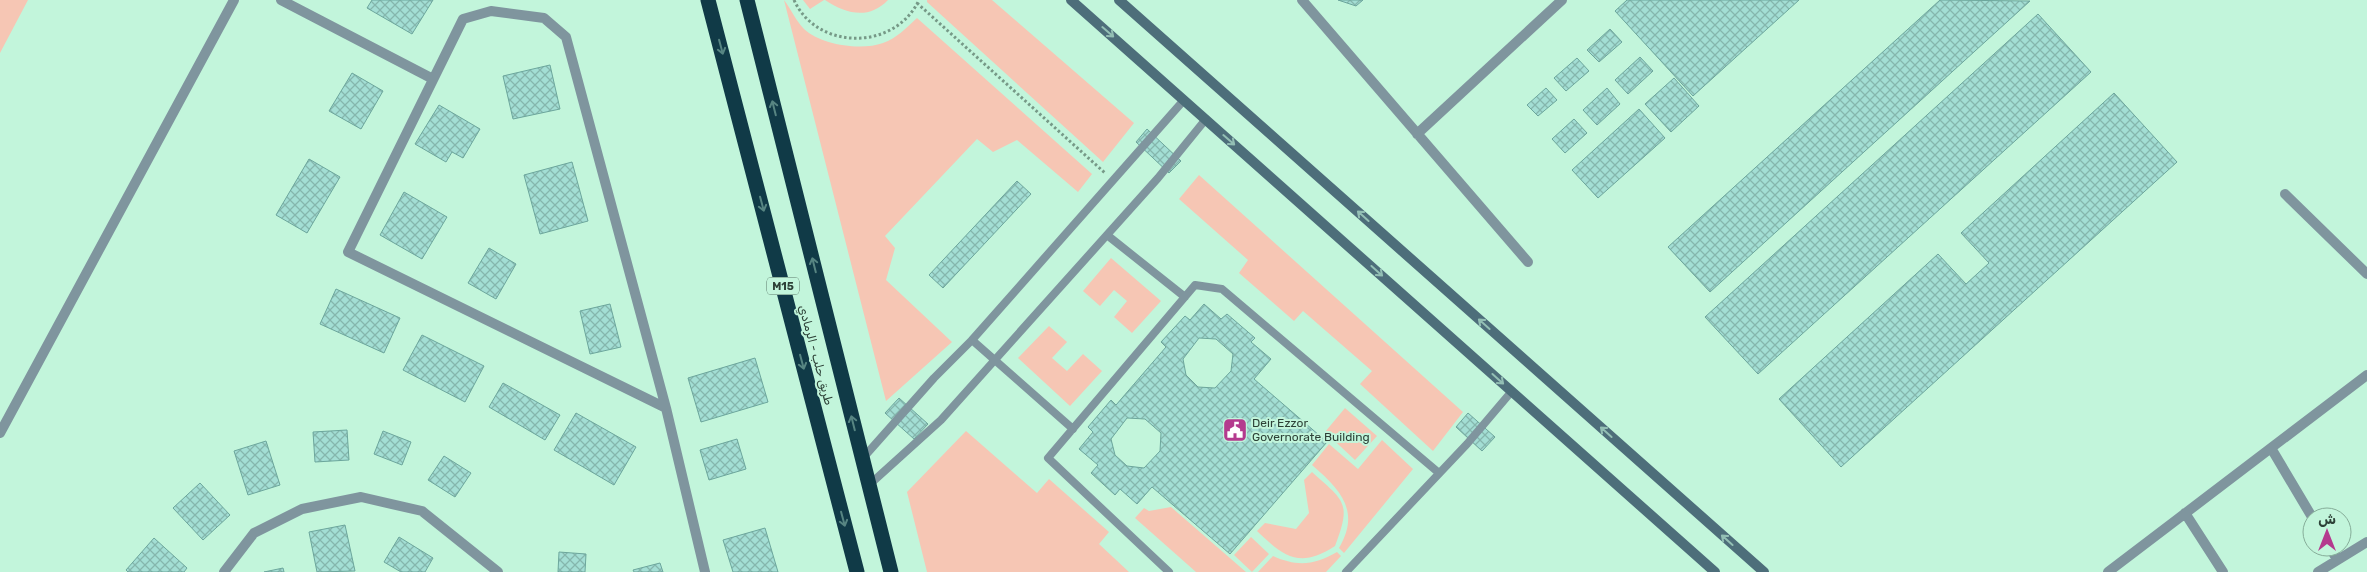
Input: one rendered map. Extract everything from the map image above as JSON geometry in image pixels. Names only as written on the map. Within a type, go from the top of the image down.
[{"type":"highway","name":"طريق حلب - الرمادي","points":[[708,0],[857,572]]},
{"type":"highway","name":"طريق حلب - الرمادي","points":[[747,0],[891,572]]},
{"type":"main road","points":[[1071,0],[1715,572]]},
{"type":"main road","points":[[1120,0],[1764,572]]},
{"type":"street","points":[[0,434],[234,0]]},
{"type":"street","points":[[281,0],[433,79]]},
{"type":"street","points":[[1302,0],[1528,262]]},
{"type":"street","points":[[1418,134],[1562,0]]},
{"type":"street","points":[[666,408],[348,252],[463,19],[491,11],[544,18],[566,38],[666,408],[705,572]]},
{"type":"street","points":[[2285,194],[2367,274]]},
{"type":"street","points":[[2108,572],[2367,375]]},
{"type":"street","points":[[2271,448],[2306,507]]},
{"type":"street","points":[[224,572],[254,533],[302,509],[360,497],[422,511],[498,572]]},
{"type":"street","points":[[2185,512],[2223,572]]},
{"type":"street","points":[[2318,572],[2367,542]]},
{"type":"lane","points":[[862,459],[934,378],[972,340],[1184,100]]},
{"type":"lane","points":[[869,484],[941,420],[1158,178],[1206,119]]},
{"type":"lane","points":[[1107,235],[1185,297]]},
{"type":"lane","points":[[1169,572],[1048,458],[1195,285],[1222,289],[1439,473]]},
{"type":"lane","points":[[972,340],[1073,429]]},
{"type":"lane","points":[[1346,572],[1439,473],[1512,391]]},
{"type":"path","points":[[794,0],[802,14],[821,30],[844,38],[856,39],[868,38],[891,30],[910,14],[918,2],[1113,180]]},
{"type":"shaded area","points":[[0,0],[28,0],[0,53]]},
{"type":"shaded area","points":[[784,0],[798,22],[811,35],[842,45],[864,46],[883,43],[897,36],[917,18],[1092,174],[1078,192],[1017,140],[993,152],[977,139],[885,236],[895,248],[886,280],[952,342],[886,401]]},
{"type":"shaded area","points":[[803,0],[824,0],[810,9]]},
{"type":"shaded area","points":[[825,0],[888,0],[873,10],[857,13],[841,9]]},
{"type":"shaded area","points":[[927,0],[992,0],[1134,123],[1103,162]]},
{"type":"shaded area","points":[[1199,175],[1463,412],[1433,451],[1360,384],[1372,371],[1303,311],[1294,321],[1239,273],[1248,260],[1179,199]]},
{"type":"shaded area","points":[[1111,258],[1161,301],[1132,333],[1114,317],[1127,301],[1114,290],[1100,306],[1083,291]]},
{"type":"shaded area","points":[[1049,326],[1067,342],[1052,358],[1067,371],[1083,354],[1102,371],[1070,406],[1018,358]]},
{"type":"shaded area","points":[[1345,408],[1377,436],[1355,460],[1325,432]]},
{"type":"shaded area","points":[[966,431],[1037,493],[1049,479],[1109,532],[1099,544],[1129,572],[927,572],[907,492]]},
{"type":"shaded area","points":[[1382,440],[1413,469],[1344,553],[1339,548],[1348,523],[1348,512],[1339,492],[1312,465],[1329,444],[1358,469]]},
{"type":"shaded area","points":[[1312,472],[1342,503],[1344,511],[1343,520],[1335,546],[1312,557],[1293,557],[1276,548],[1257,531],[1265,523],[1296,529],[1309,513],[1304,480]]},
{"type":"shaded area","points":[[1171,507],[1246,572],[1196,572],[1135,518],[1144,508],[1149,511]]},
{"type":"shaded area","points":[[1251,537],[1269,554],[1252,572],[1234,555]]},
{"type":"shaded area","points":[[1337,552],[1341,556],[1326,572],[1258,572],[1273,556],[1290,562],[1306,563],[1321,560]]},
{"type":"building","points":[[372,0],[433,0],[412,34],[367,8]]},
{"type":"building","points":[[1338,0],[1363,0],[1356,6]]},
{"type":"building","points":[[1627,0],[1799,0],[1693,96],[1615,11]]},
{"type":"building","points":[[1940,0],[2030,1],[1710,292],[1668,247]]},
{"type":"building","points":[[2038,14],[2091,72],[1758,374],[1705,317]]},
{"type":"building","points":[[1610,29],[1622,42],[1599,62],[1587,50]]},
{"type":"building","points":[[1640,57],[1653,71],[1628,94],[1615,80]]},
{"type":"building","points":[[1577,58],[1589,71],[1566,91],[1554,78]]},
{"type":"building","points":[[550,65],[560,109],[513,119],[503,76]]},
{"type":"building","points":[[352,73],[383,91],[361,129],[329,111]]},
{"type":"building","points":[[1674,78],[1699,106],[1671,132],[1645,104]]},
{"type":"building","points":[[1546,88],[1557,100],[1538,116],[1527,105]]},
{"type":"building","points":[[1607,88],[1620,104],[1597,125],[1583,110]]},
{"type":"building","points":[[2114,93],[2177,162],[1841,467],[1779,399],[1938,254],[1966,284],[1989,263],[1961,233]]},
{"type":"building","points":[[439,105],[480,129],[463,158],[452,152],[446,162],[415,144]]},
{"type":"building","points":[[1639,109],[1665,138],[1598,198],[1572,170]]},
{"type":"building","points":[[1574,119],[1587,133],[1565,153],[1552,139]]},
{"type":"building","points":[[1147,129],[1181,161],[1169,173],[1136,142]]},
{"type":"building","points":[[309,159],[340,177],[307,233],[276,215]]},
{"type":"building","points":[[572,162],[588,221],[540,234],[524,175]]},
{"type":"building","points":[[1017,181],[1031,194],[943,288],[929,275]]},
{"type":"building","points":[[404,192],[447,217],[422,259],[380,235]]},
{"type":"building","points":[[489,248],[516,264],[496,299],[468,283]]},
{"type":"building","points":[[336,289],[400,318],[384,353],[320,324]]},
{"type":"building","points":[[610,304],[621,347],[590,354],[580,311]]},
{"type":"building","name":"Deir Ezzor Governorate Building","points":[[1204,304],[1221,319],[1227,314],[1255,338],[1251,342],[1271,359],[1254,379],[1327,442],[1230,554],[1152,487],[1137,504],[1120,489],[1115,495],[1091,473],[1098,465],[1079,449],[1093,432],[1088,427],[1111,400],[1116,405],[1166,347],[1161,342],[1185,316],[1190,320]],"holes":[[[1199,338],[1216,339],[1233,354],[1231,371],[1215,388],[1198,387],[1186,375],[1183,359]],[[1127,418],[1145,419],[1161,433],[1160,451],[1144,468],[1127,466],[1115,455],[1111,439]]]},
{"type":"building","points":[[422,335],[484,366],[465,402],[403,370]]},
{"type":"building","points":[[755,358],[768,402],[701,422],[688,378]]},
{"type":"building","points":[[503,383],[560,415],[545,440],[489,407]]},
{"type":"building","points":[[899,398],[928,424],[914,439],[885,413]]},
{"type":"building","points":[[576,413],[636,447],[614,485],[554,450]]},
{"type":"building","points":[[1468,413],[1495,437],[1482,451],[1456,427]]},
{"type":"building","points":[[347,430],[349,460],[315,462],[313,432]]},
{"type":"building","points":[[383,431],[411,442],[402,465],[374,454]]},
{"type":"building","points":[[737,439],[746,469],[709,480],[700,450]]},
{"type":"building","points":[[266,441],[280,485],[248,495],[234,451]]},
{"type":"building","points":[[444,456],[471,473],[455,497],[428,480]]},
{"type":"building","points":[[200,483],[230,515],[203,540],[173,508]]},
{"type":"building","points":[[345,525],[355,571],[317,572],[309,532]]},
{"type":"building","points":[[765,528],[778,572],[733,572],[723,540]]},
{"type":"building","points":[[399,537],[433,558],[425,572],[401,572],[384,562]]},
{"type":"building","points":[[154,538],[187,568],[184,572],[128,572],[126,570]]},
{"type":"building","points":[[559,552],[586,554],[585,572],[558,572]]},
{"type":"building","points":[[660,563],[663,572],[634,572],[633,570]]},
{"type":"building","points":[[283,568],[284,572],[264,572]]},
{"type":"place","name":"Deir Ezzor Governorate Building","points":[[1235,430]]}]
